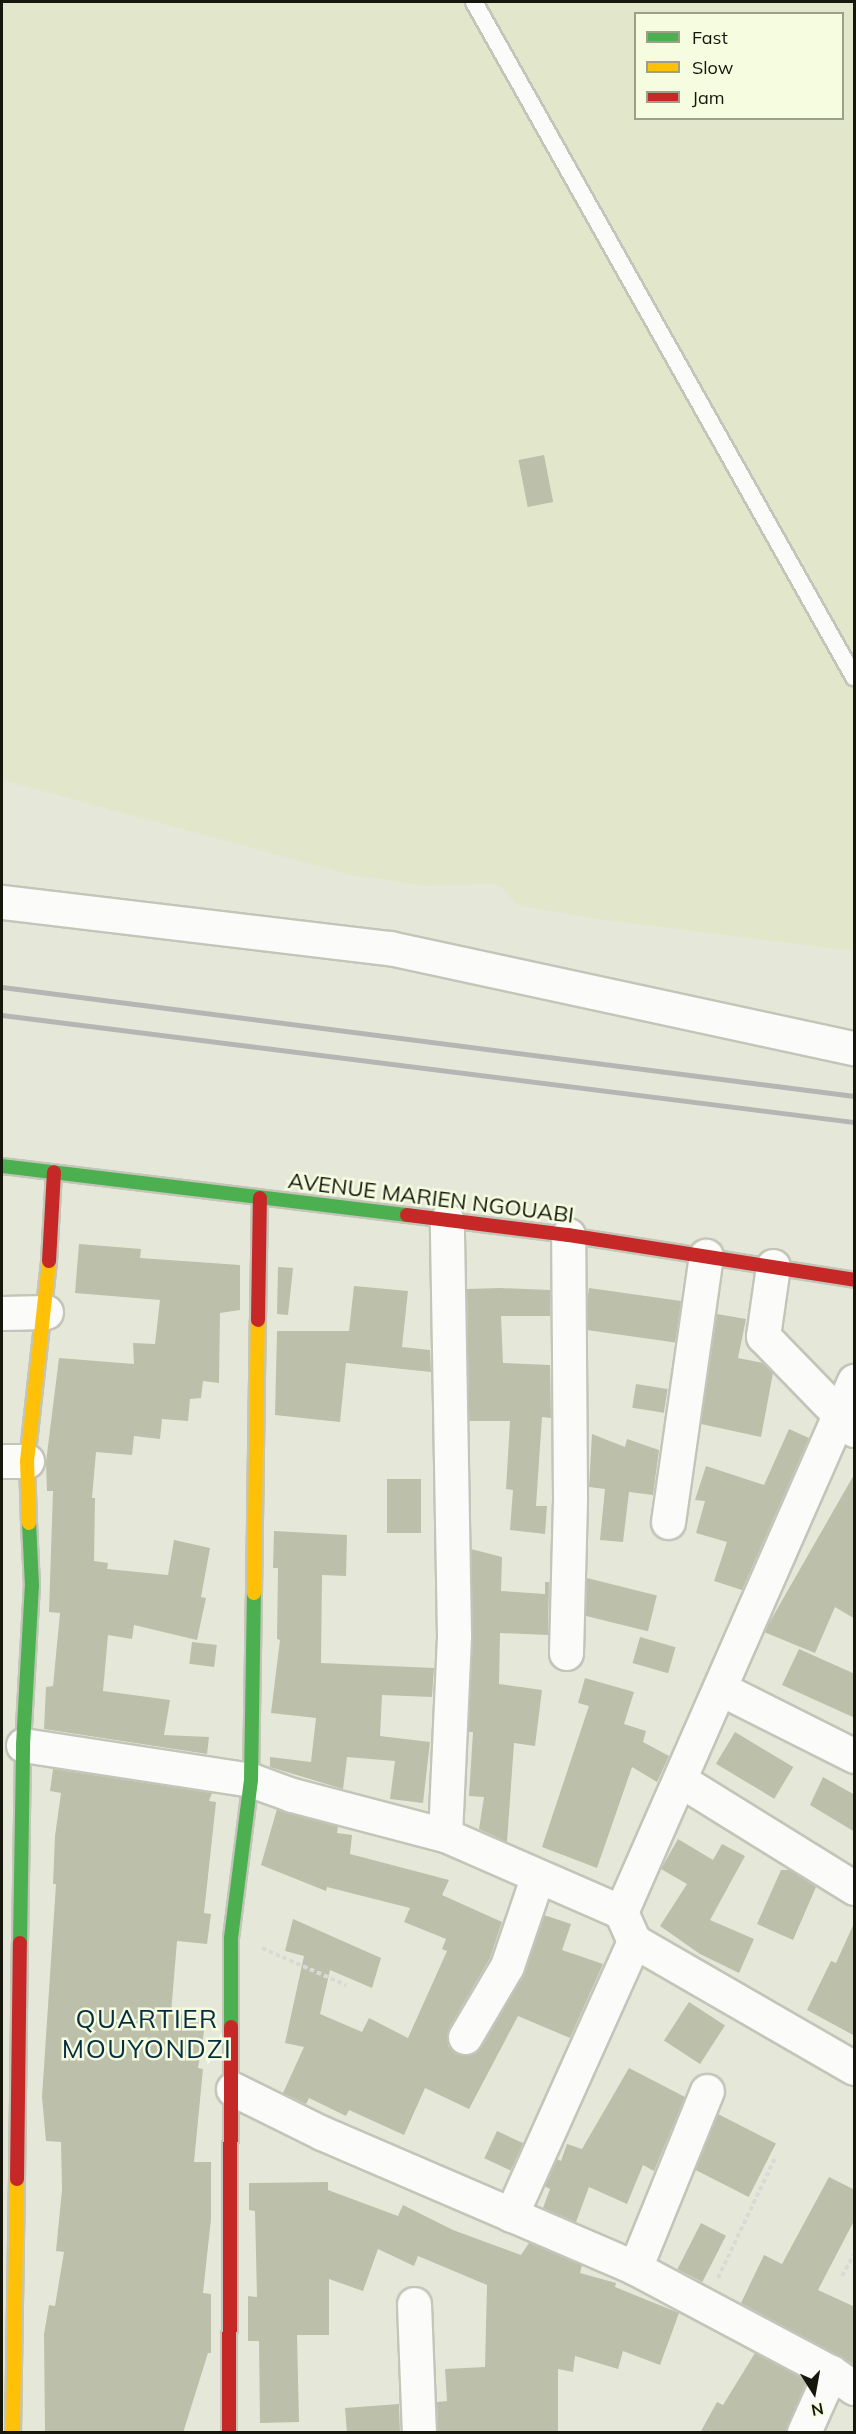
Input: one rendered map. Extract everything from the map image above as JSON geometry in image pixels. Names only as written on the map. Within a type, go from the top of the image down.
[{"type":"street","points":[[2,902],[390,948],[855,1048]]},
{"type":"street","name":"AVENUE MARIEN NGOUABI","points":[[2,1166],[568,1235],[855,1280]]},
{"type":"street","points":[[13,2433],[10,1937],[32,1586],[14,1461],[46,1312],[54,1172]]},
{"type":"street","points":[[229,2433],[231,1938],[251,1780],[260,1198]]},
{"type":"street","points":[[445,1835],[454,1635],[447,1220]]},
{"type":"street","points":[[566,1653],[570,1497],[568,1235]]},
{"type":"street","points":[[668,1522],[706,1256]]},
{"type":"street","points":[[773,1266],[763,1336],[847,1424]]},
{"type":"street","points":[[2,1313],[46,1312]]},
{"type":"street","points":[[621,1912],[721,1689],[847,1424],[855,1381]]},
{"type":"street","points":[[721,1689],[854,1754]]},
{"type":"street","points":[[23,1745],[251,1780],[292,1795],[445,1835],[537,1878],[621,1912],[634,1941],[855,2068]]},
{"type":"street","points":[[680,1780],[855,1888]]},
{"type":"street","points":[[465,2037],[507,1966],[537,1878]]},
{"type":"street","points":[[511,2215],[634,1941]]},
{"type":"street","points":[[232,2089],[322,2133],[635,2268],[706,2303],[843,2380],[804,2433]]},
{"type":"street","points":[[635,2268],[706,2091]]},
{"type":"street","points":[[414,2304],[418,2433]]},
{"type":"lane","points":[[474,2],[855,677]]},
{"type":"path","points":[[231,1938],[292,1958],[346,1985]]},
{"type":"path","points":[[706,2303],[776,2156]]},
{"type":"path","points":[[842,2276],[855,2254]]},
{"type":"shaded area","points":[[2,2],[854,2],[854,951],[598,919],[517,905],[501,887],[491,884],[425,886],[352,875],[2,780]]},
{"type":"building","points":[[544,455],[553,502],[528,507],[518,460]]},
{"type":"building","points":[[79,1244],[141,1249],[140,1258],[240,1265],[240,1310],[220,1313],[219,1383],[203,1381],[201,1398],[190,1399],[188,1421],[162,1419],[160,1439],[134,1436],[132,1455],[96,1452],[92,1498],[95,1498],[94,1561],[108,1563],[107,1569],[168,1575],[174,1540],[210,1548],[201,1597],[206,1598],[197,1640],[134,1625],[132,1639],[108,1635],[103,1691],[170,1700],[164,1735],[209,1737],[207,1754],[44,1729],[46,1687],[53,1686],[60,1613],[49,1612],[53,1491],[47,1491],[46,1462],[59,1358],[134,1364],[133,1343],[155,1344],[160,1300],[75,1293]]},
{"type":"building","points":[[278,1267],[293,1268],[288,1315],[277,1314]]},
{"type":"building","points":[[354,1286],[408,1291],[402,1347],[430,1350],[431,1372],[346,1363],[340,1422],[275,1415],[277,1331],[349,1331]]},
{"type":"building","points":[[589,1288],[681,1301],[675,1343],[583,1330]]},
{"type":"building","points":[[467,1289],[550,1290],[550,1316],[501,1316],[503,1363],[550,1365],[551,1418],[542,1417],[536,1506],[547,1506],[545,1534],[510,1530],[513,1490],[506,1489],[510,1421],[469,1421]]},
{"type":"building","points":[[717,1314],[746,1319],[738,1358],[763,1363],[773,1373],[761,1437],[701,1424]]},
{"type":"building","points":[[636,1384],[668,1389],[664,1413],[632,1408]]},
{"type":"building","points":[[789,1429],[809,1438],[742,1590],[714,1581],[727,1542],[696,1533],[705,1501],[695,1500],[706,1466],[764,1485]]},
{"type":"building","points":[[592,1434],[625,1447],[627,1439],[659,1450],[653,1495],[629,1492],[623,1542],[600,1540],[605,1489],[589,1487]]},
{"type":"building","points":[[855,1473],[855,1619],[835,1607],[815,1653],[764,1632]]},
{"type":"building","points":[[387,1479],[421,1479],[421,1533],[387,1533]]},
{"type":"building","points":[[274,1531],[347,1535],[346,1576],[322,1575],[321,1663],[434,1668],[432,1697],[382,1695],[380,1736],[430,1742],[423,1803],[390,1799],[395,1761],[347,1757],[343,1789],[270,1767],[270,1757],[311,1762],[316,1718],[271,1713],[280,1640],[277,1639],[278,1568],[273,1568]]},
{"type":"building","points":[[471,1549],[502,1557],[501,1591],[545,1594],[545,1582],[549,1582],[548,1635],[500,1633],[499,1684],[542,1690],[535,1746],[514,1743],[507,1842],[479,1829],[484,1797],[469,1796],[473,1732],[468,1732]]},
{"type":"building","points":[[587,1578],[657,1595],[648,1631],[578,1614]]},
{"type":"building","points":[[640,1637],[676,1647],[668,1673],[633,1663]]},
{"type":"building","points":[[192,1642],[217,1645],[214,1667],[189,1664]]},
{"type":"building","points":[[799,1649],[855,1674],[855,1718],[782,1685]]},
{"type":"building","points":[[585,1678],[634,1692],[624,1724],[646,1731],[643,1742],[669,1756],[657,1782],[632,1767],[597,1868],[542,1847],[589,1706],[578,1703]]},
{"type":"building","points":[[735,1732],[793,1767],[774,1799],[716,1764]]},
{"type":"building","points":[[53,1769],[212,1793],[209,1801],[216,1802],[204,1913],[211,1914],[207,1944],[177,1941],[171,2013],[206,2019],[198,2068],[203,2069],[194,2162],[211,2162],[211,2219],[203,2293],[211,2294],[211,2353],[208,2353],[183,2433],[45,2433],[44,2334],[49,2305],[55,2306],[64,2252],[56,2251],[62,2190],[61,2142],[46,2141],[42,2097],[56,1884],[53,1884],[55,1836],[61,1793],[50,1791]]},
{"type":"building","points":[[823,1777],[855,1795],[855,1832],[810,1805]]},
{"type":"building","points":[[277,1809],[338,1826],[337,1833],[352,1835],[350,1854],[449,1880],[442,1895],[502,1922],[490,1958],[449,2028],[448,2046],[456,2053],[474,2054],[481,2047],[523,1975],[544,1915],[571,1924],[562,1950],[603,1964],[570,2038],[518,2016],[469,2109],[425,2088],[404,2135],[349,2110],[346,2116],[309,2098],[306,2104],[283,2093],[304,2047],[285,2043],[304,1956],[285,1951],[293,1919],[381,1958],[372,1988],[330,1970],[320,2014],[362,2032],[369,2018],[408,2038],[447,1951],[442,1949],[446,1939],[404,1922],[410,1908],[327,1887],[326,1891],[261,1865]]},
{"type":"building","points":[[678,1839],[713,1860],[722,1844],[745,1856],[710,1920],[754,1939],[739,1973],[700,1954],[660,1926],[687,1884],[661,1869]]},
{"type":"building","points":[[781,1870],[790,1870],[816,1887],[793,1940],[757,1924]]},
{"type":"building","points":[[855,1921],[855,2036],[807,2010],[831,1961],[836,1963]]},
{"type":"building","points":[[689,2002],[725,2025],[700,2064],[664,2041]]},
{"type":"building","points":[[629,2068],[685,2097],[654,2171],[643,2165],[627,2204],[589,2187],[576,2222],[543,2208],[550,2189],[544,2186],[557,2159],[561,2161],[567,2144],[582,2149]]},
{"type":"building","points":[[718,2114],[776,2144],[749,2197],[691,2167]]},
{"type":"building","points":[[497,2131],[523,2143],[511,2170],[484,2158]]},
{"type":"building","points":[[829,2177],[855,2190],[855,2219],[818,2290],[855,2307],[855,2365],[741,2303],[764,2255],[782,2264]]},
{"type":"building","points":[[328,2182],[328,2190],[398,2216],[403,2205],[453,2230],[521,2255],[529,2243],[582,2265],[580,2273],[616,2283],[615,2287],[679,2313],[660,2365],[623,2351],[618,2369],[575,2356],[573,2372],[558,2369],[558,2433],[438,2433],[437,2402],[447,2401],[445,2369],[485,2367],[487,2285],[418,2256],[414,2266],[378,2249],[363,2291],[329,2279],[329,2335],[297,2335],[299,2422],[260,2423],[259,2341],[248,2341],[248,2296],[257,2297],[255,2211],[249,2210],[249,2183]]},
{"type":"building","points":[[701,2223],[726,2236],[702,2282],[677,2269]]},
{"type":"building","points":[[755,2353],[807,2380],[785,2433],[700,2433],[717,2402],[723,2405]]},
{"type":"building","points":[[399,2404],[400,2433],[347,2433],[345,2408]]},
{"type":"railway","points":[[2,987],[854,1096]]},
{"type":"railway","points":[[2,1015],[854,1122]]},
{"type":"traffic: fast","points":[[2,1166],[407,1215]]},
{"type":"traffic: fast","points":[[20,1943],[23,1745],[32,1586],[29,1523]]},
{"type":"traffic: fast","points":[[231,2027],[231,1938],[251,1780],[254,1593]]},
{"type":"traffic: slow","points":[[29,1523],[27,1461],[49,1261]]},
{"type":"traffic: slow","points":[[254,1593],[258,1320]]},
{"type":"traffic: slow","points":[[13,2432],[17,2179]]},
{"type":"traffic: jam","points":[[49,1261],[54,1172]]},
{"type":"traffic: jam","points":[[258,1320],[260,1198]]},
{"type":"traffic: jam","points":[[407,1215],[568,1235],[854,1280]]},
{"type":"traffic: jam","points":[[17,2179],[20,1943]]},
{"type":"traffic: jam","points":[[229,2432],[231,2027]]},
{"type":"district","name":"QUARTIER MOUYONDZI","points":[[147,2034]]}]
